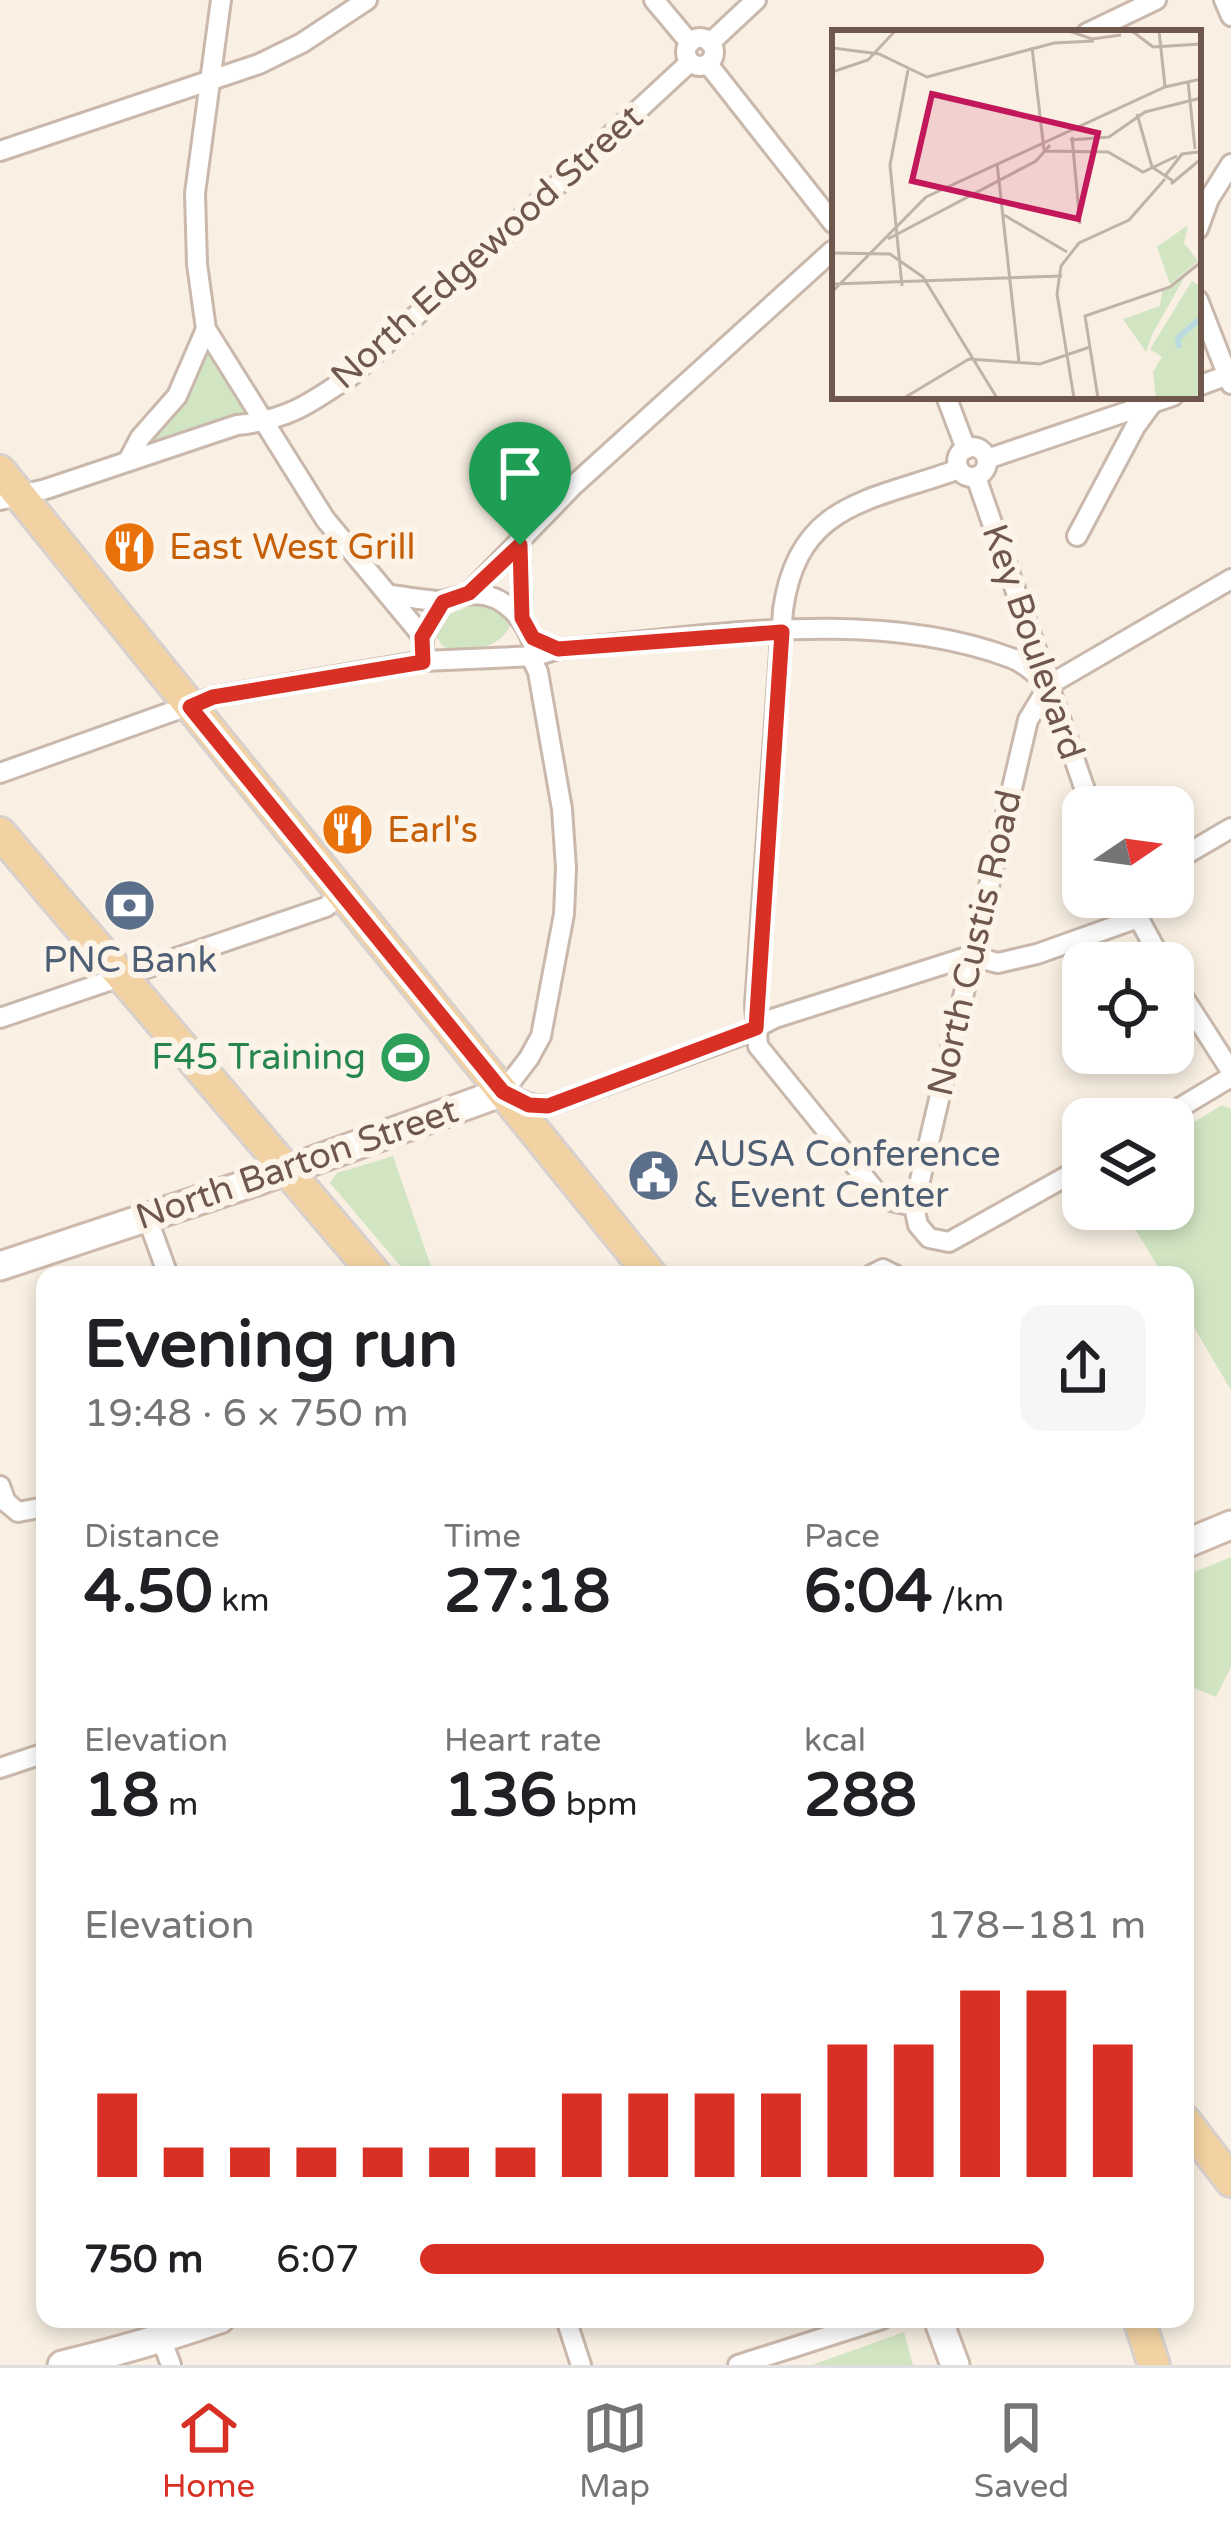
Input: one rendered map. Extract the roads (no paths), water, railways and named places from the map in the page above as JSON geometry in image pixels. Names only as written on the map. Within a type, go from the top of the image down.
[{"type":"main road","points":[[6,489],[190,707],[644,1266]]},
{"type":"main road","points":[[0,833],[368,1266]]},
{"type":"main road","points":[[1194,2133],[1231,2181]]},
{"type":"main road","points":[[1142,2328],[1154,2365]]},
{"type":"street","points":[[221,0],[195,194],[197,264],[206,328],[325,518],[422,637]]},
{"type":"street","points":[[0,151],[259,64],[302,43],[367,0]]},
{"type":"street","points":[[654,0],[832,219]]},
{"type":"street","name":"North Edgewood Street","points":[[6,489],[130,459],[237,424],[297,413],[352,375],[756,0]]},
{"type":"street","points":[[1093,30],[1156,0]]},
{"type":"street","points":[[1224,0],[1231,16]]},
{"type":"street","points":[[1204,195],[1229,171]]},
{"type":"street","points":[[391,595],[443,602],[469,593],[574,485],[832,254]]},
{"type":"street","points":[[1201,320],[1229,378]]},
{"type":"street","points":[[130,459],[140,438],[177,396],[206,328]]},
{"type":"street","points":[[947,399],[966,449]]},
{"type":"street","points":[[987,459],[1165,399]]},
{"type":"street","points":[[1077,536],[1151,404]]},
{"type":"street","points":[[967,473],[959,456],[966,449],[980,450],[987,459]]},
{"type":"street","points":[[987,459],[984,472],[856,505],[826,520],[801,547],[786,590],[782,632],[756,1028],[758,1046],[882,1199],[914,1206],[918,1225],[928,1238],[949,1242],[1062,1179]]},
{"type":"street","name":"Key Boulevard","points":[[967,473],[1084,786]]},
{"type":"street","points":[[503,1092],[541,1036],[564,914],[566,868],[562,809],[538,672],[522,618],[520,545]]},
{"type":"street","points":[[0,773],[213,697],[423,662],[533,650],[782,632],[871,631],[930,637],[1015,659],[1049,685],[1231,580]]},
{"type":"street","points":[[469,593],[500,601],[522,618]]},
{"type":"street","points":[[423,662],[422,637],[443,602]]},
{"type":"street","name":"North Custis Road","points":[[914,1206],[1028,720],[1049,685]]},
{"type":"street","points":[[1194,850],[1231,828]]},
{"type":"street","points":[[0,1018],[326,907],[341,894]]},
{"type":"street","points":[[1138,918],[1151,942]]},
{"type":"street","name":"North Barton Street","points":[[0,1266],[503,1092],[529,1105],[548,1106],[775,1018],[970,956],[998,963],[1138,918]]},
{"type":"street","points":[[1194,1015],[1231,1074],[1194,1098]]},
{"type":"street","points":[[147,1217],[165,1266]]},
{"type":"street","points":[[0,1486],[6,1502],[18,1511],[36,1509]]},
{"type":"street","points":[[1194,1540],[1231,1525]]},
{"type":"street","points":[[0,1768],[36,1756]]},
{"type":"street","points":[[62,2365],[196,2328]]},
{"type":"street","points":[[569,2328],[581,2365]]},
{"type":"street","points":[[738,2365],[854,2328]]},
{"type":"street","points":[[942,2328],[956,2365]]},
{"type":"street","points":[[129,2365],[162,2341]]},
{"type":"place","name":"East West Grill","points":[[130,547]]},
{"type":"place","name":"Earl's","points":[[348,830]]},
{"type":"place","name":"PNC Bank","points":[[130,905]]},
{"type":"place","name":"F45 Training","points":[[405,1057]]},
{"type":"place","name":"AUSA Conference & Event Center","points":[[654,1175]]}]
